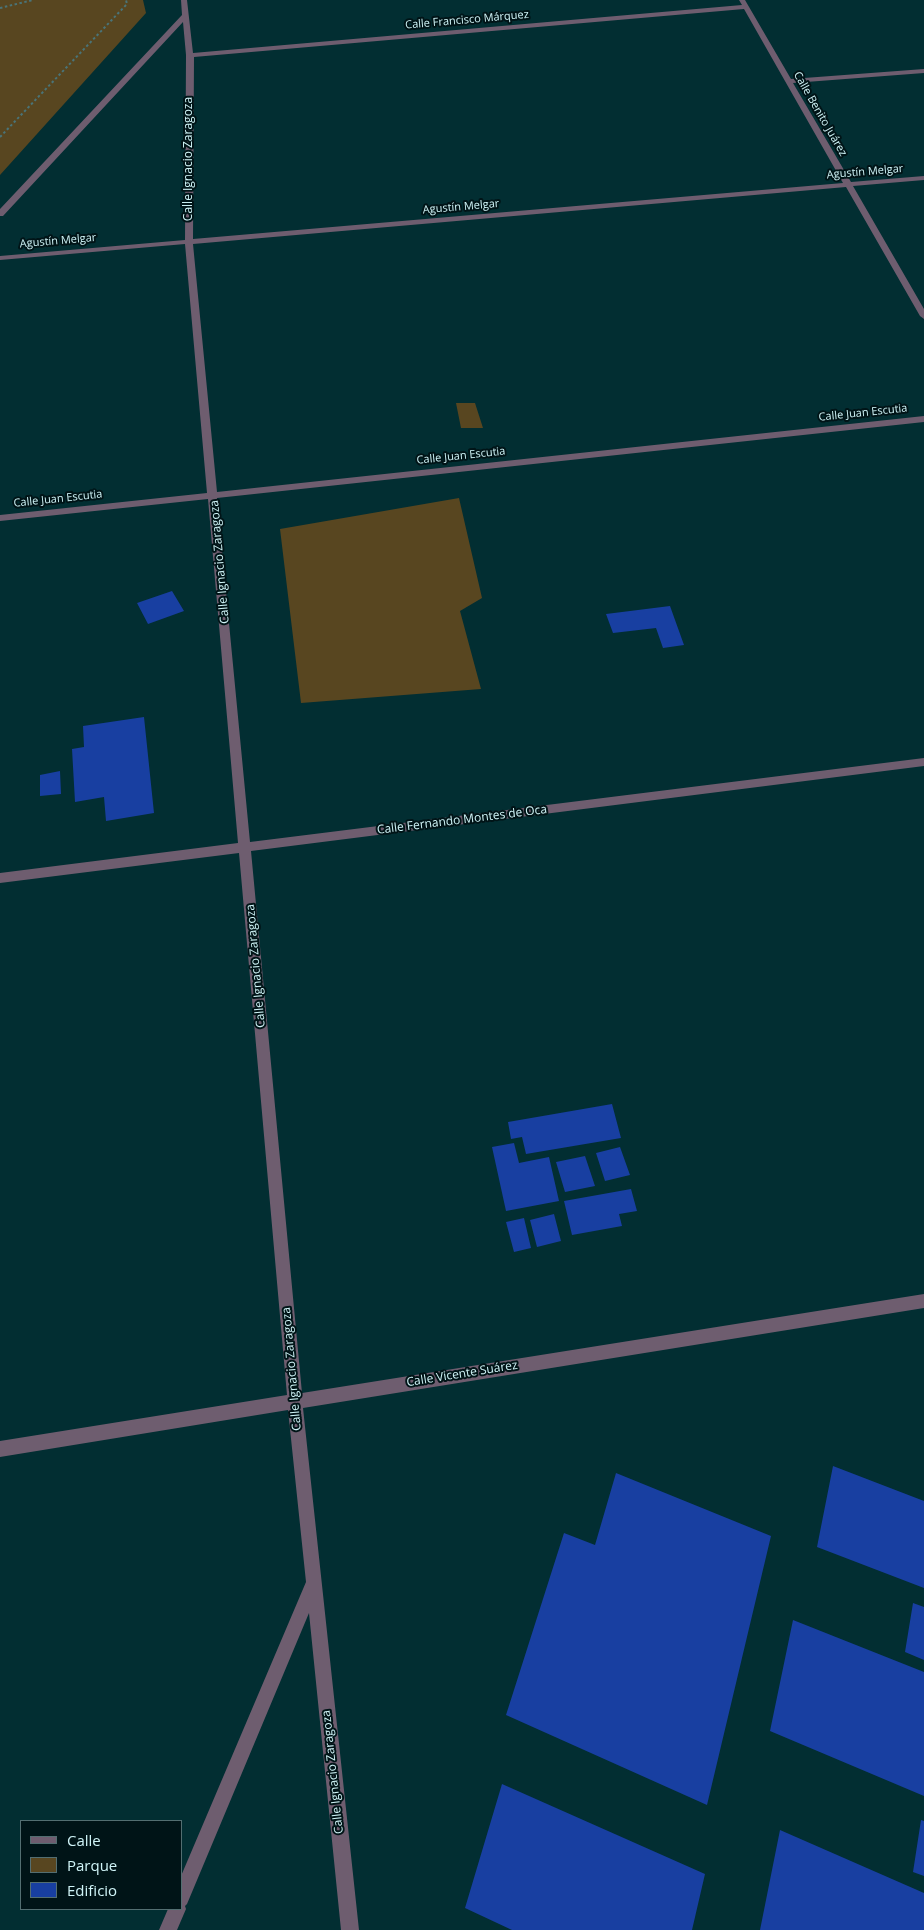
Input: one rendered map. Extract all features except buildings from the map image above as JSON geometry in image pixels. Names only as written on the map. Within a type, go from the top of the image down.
[{"type":"street","name":"Calle Ignacio Zaragoza","points":[[184,0],[190,55],[189,241],[214,495],[295,1401],[350,1930]]},
{"type":"street","name":"Calle Francisco Márquez","points":[[190,55],[744,4]]},
{"type":"street","name":"Calle Benito Juárez","points":[[744,4],[924,316]]},
{"type":"street","points":[[0,214],[185,16]]},
{"type":"street","points":[[788,81],[924,71]]},
{"type":"street","name":"Agustín Melgar","points":[[0,258],[924,178]]},
{"type":"street","name":"Calle Juan Escutia","points":[[0,518],[924,419]]},
{"type":"street","name":"Calle Fernando Montes de Oca","points":[[0,878],[924,762]]},
{"type":"street","name":"Calle Vicente Suárez","points":[[0,1449],[924,1301]]},
{"type":"street","points":[[182,1896],[314,1582]]},
{"type":"street","points":[[168,1930],[177,1910]]},
{"type":"path","points":[[0,8],[32,0]]},
{"type":"path","points":[[0,137],[126,4],[126,0]]},
{"type":"green space","points":[[0,0],[143,0],[146,13],[0,175]]},
{"type":"green space","points":[[456,403],[475,403],[483,428],[461,428]]},
{"type":"green space","points":[[459,498],[482,598],[460,611],[481,689],[301,703],[280,529]]}]
